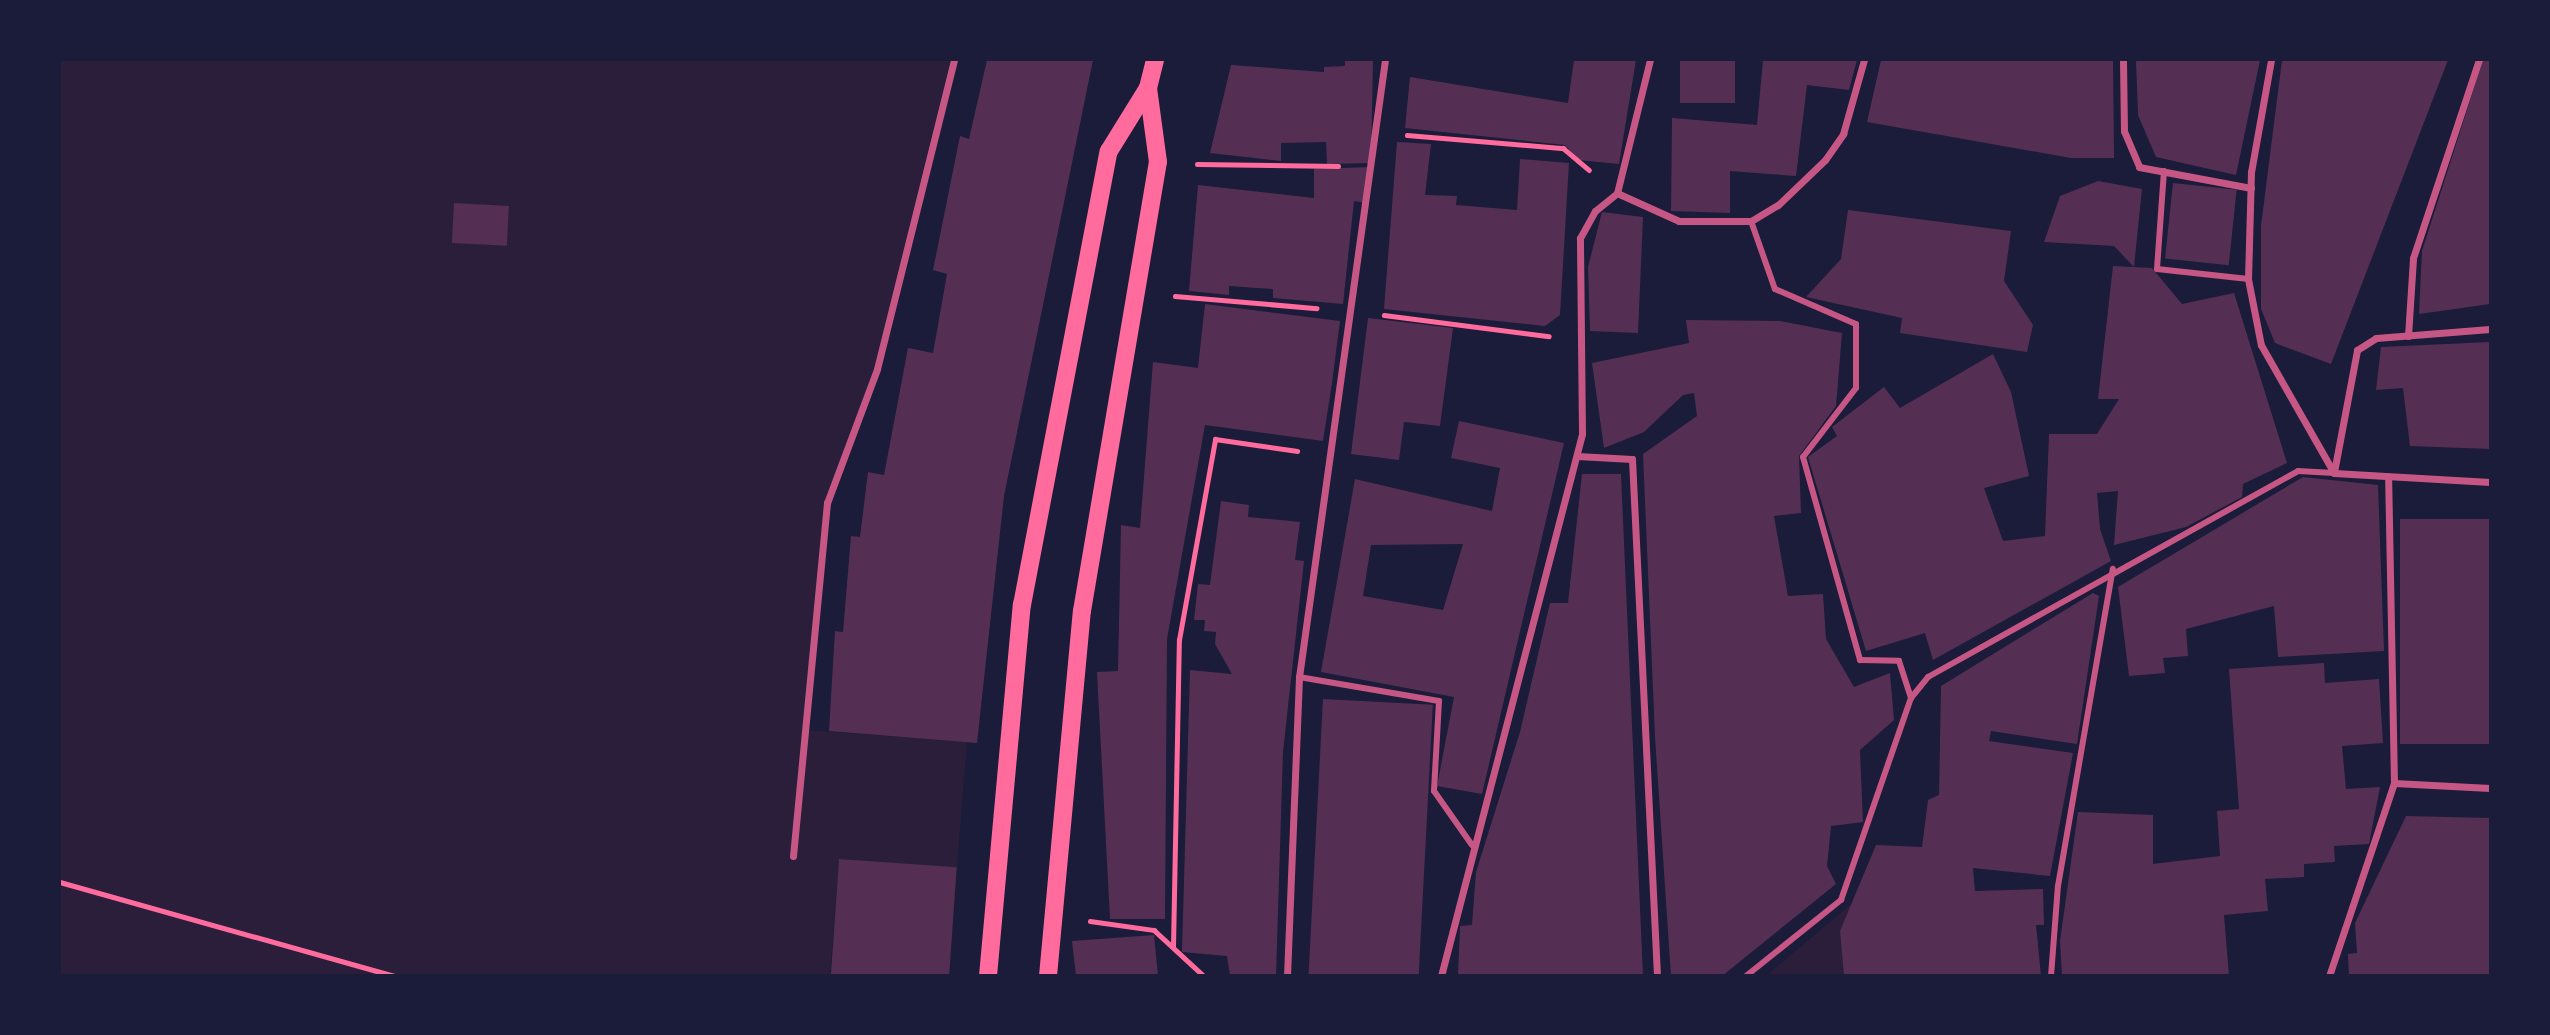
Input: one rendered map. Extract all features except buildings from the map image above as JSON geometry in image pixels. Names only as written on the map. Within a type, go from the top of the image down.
[{"type":"main road","points":[[988,975],[1022,605],[1109,151],[1148,88],[1155,60]]},
{"type":"main road","points":[[1048,975],[1083,611],[1158,162],[1148,88]]},
{"type":"street","points":[[793,856],[827,503],[877,369],[954,60]]},
{"type":"street","points":[[1287,975],[1299,677],[1328,455],[1379,133],[1385,60]]},
{"type":"street","points":[[1441,975],[1472,845],[1577,456],[1581,340],[1580,238],[1595,211],[1617,193],[1650,60]]},
{"type":"street","points":[[1617,193],[1679,221],[1751,221],[1778,205],[1825,160],[1843,134],[1864,60]]},
{"type":"street","points":[[2123,60],[2124,131],[2139,167],[2251,188]]},
{"type":"street","points":[[2271,60],[2251,188],[2248,279],[2261,345],[2334,472]]},
{"type":"street","points":[[2408,336],[2413,258],[2479,60]]},
{"type":"street","points":[[2164,171],[2157,269],[2248,279]]},
{"type":"street","points":[[1751,221],[1775,289],[1856,324],[1856,388],[1803,457],[1860,660],[1899,661],[1911,698]]},
{"type":"street","points":[[2334,472],[2357,350],[2376,338],[2490,329]]},
{"type":"street","points":[[1577,456],[1632,459],[1657,975]]},
{"type":"street","points":[[1746,975],[1841,900],[1911,698],[1940,670],[2113,569],[2298,471],[2334,472],[2388,479],[2490,482]]},
{"type":"street","points":[[2329,975],[2394,783],[2388,479]]},
{"type":"street","points":[[2051,975],[2058,886],[2113,569]]},
{"type":"street","points":[[1299,677],[1439,701],[1434,791],[1472,845]]},
{"type":"street","points":[[2394,783],[2490,788]]},
{"type":"path","points":[[1379,133],[1563,148],[1617,193]]},
{"type":"path","points":[[1158,162],[1374,165]]},
{"type":"path","points":[[1136,292],[1318,308]]},
{"type":"path","points":[[1351,310],[1581,340]]},
{"type":"path","points":[[1173,947],[1179,640],[1215,439],[1328,455]]},
{"type":"path","points":[[60,882],[394,975]]},
{"type":"path","points":[[1054,915],[1154,930],[1204,975]]},
{"type":"shaded area","points":[[60,60],[954,60],[877,369],[827,503],[805,730],[967,742],[957,868],[839,859],[830,975],[60,975]]},
{"type":"shaded area","points":[[1856,900],[1840,931],[1844,975],[1766,976]]}]
